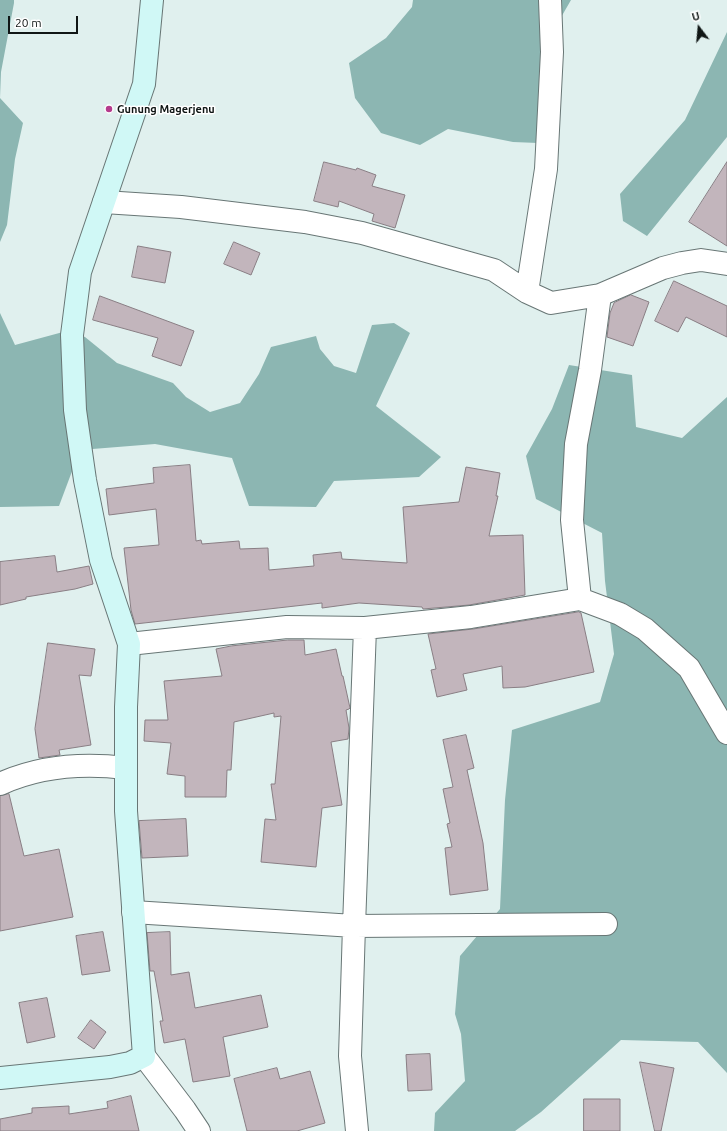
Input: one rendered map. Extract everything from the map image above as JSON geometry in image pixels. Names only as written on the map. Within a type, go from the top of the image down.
[{"type":"main road","points":[[0,1078],[110,1067],[130,1063],[144,1056],[126,811],[126,707],[129,644],[101,560],[85,480],[75,410],[72,335],[80,272],[144,84],[152,0]]},
{"type":"street","points":[[527,292],[546,169],[552,52],[550,0]]},
{"type":"street","points":[[104,202],[204,210],[305,222],[362,233],[494,270],[527,292],[552,303],[600,295],[663,268],[682,263],[701,260],[727,264]]},
{"type":"street","points":[[580,599],[572,520],[576,444],[590,370],[600,295]]},
{"type":"street","points":[[129,644],[287,627],[365,628],[471,617],[580,599],[620,614],[645,629],[689,668],[727,734]]},
{"type":"street","points":[[357,1131],[350,1056],[365,628]]},
{"type":"street","points":[[0,784],[45,769],[104,766],[126,768]]},
{"type":"street","points":[[133,912],[354,926],[606,924]]},
{"type":"street","points":[[144,1056],[199,1131]]},
{"type":"shaded area","points":[[0,0],[14,0],[14,3],[1,72],[0,98]]},
{"type":"shaded area","points":[[413,0],[571,0],[541,52],[538,143],[513,142],[448,129],[420,145],[381,133],[355,98],[349,63],[386,38],[412,7]]},
{"type":"shaded area","points":[[727,32],[727,137],[647,236],[623,221],[620,194],[685,120]]},
{"type":"shaded area","points":[[0,98],[23,123],[15,159],[7,225],[0,242]]},
{"type":"shaded area","points":[[0,313],[15,345],[63,332],[85,337],[117,363],[173,383],[186,397],[210,412],[240,403],[259,374],[271,347],[316,336],[320,349],[334,366],[356,373],[372,325],[394,323],[410,333],[376,406],[441,457],[419,477],[334,481],[316,507],[249,506],[232,458],[155,444],[80,450],[59,506],[0,507]]},
{"type":"shaded area","points":[[569,365],[632,375],[636,427],[682,438],[727,397],[727,1073],[698,1042],[621,1040],[541,1112],[515,1131],[434,1131],[435,1113],[465,1081],[461,1034],[455,1014],[460,956],[500,909],[505,800],[512,730],[600,702],[614,654],[605,581],[602,533],[536,499],[526,456],[552,409]]},
{"type":"building","points":[[324,162],[356,170],[357,168],[376,175],[372,186],[405,195],[395,228],[372,221],[374,214],[339,201],[338,207],[314,201]]},
{"type":"building","points":[[727,162],[727,246],[689,222]]},
{"type":"building","points":[[234,242],[260,253],[251,275],[224,264]]},
{"type":"building","points":[[138,246],[171,252],[165,283],[132,277]]},
{"type":"building","points":[[674,281],[727,306],[727,337],[686,317],[678,332],[655,321]]},
{"type":"building","points":[[631,295],[649,302],[633,346],[607,337],[610,313],[614,303]]},
{"type":"building","points":[[100,296],[194,331],[181,366],[152,356],[158,338],[93,320]]},
{"type":"building","points":[[190,465],[196,541],[201,540],[202,544],[239,541],[240,549],[268,548],[269,570],[314,566],[313,555],[341,552],[342,559],[407,563],[403,507],[459,502],[466,467],[500,473],[496,496],[498,496],[489,536],[523,535],[525,595],[469,605],[423,609],[422,607],[359,603],[322,608],[322,603],[135,624],[131,610],[124,548],[159,545],[156,509],[109,515],[106,489],[154,483],[153,468]]},
{"type":"building","points":[[55,556],[57,572],[89,566],[93,584],[75,589],[26,597],[26,599],[0,605],[0,562]]},
{"type":"building","points":[[579,612],[581,613],[594,672],[525,687],[503,688],[502,666],[463,674],[467,690],[437,697],[431,670],[436,669],[428,634],[473,629]]},
{"type":"building","points":[[288,640],[304,640],[305,655],[336,649],[350,708],[346,710],[349,728],[348,739],[331,742],[342,805],[322,808],[316,867],[261,862],[265,819],[276,820],[271,784],[275,784],[281,716],[274,717],[274,713],[234,722],[231,770],[227,770],[226,797],[185,797],[185,776],[167,774],[171,743],[144,741],[145,720],[168,720],[164,681],[222,676],[216,649]]},
{"type":"building","points":[[48,643],[95,649],[91,676],[79,675],[91,745],[59,750],[60,755],[39,758],[35,729]]},
{"type":"building","points":[[466,735],[474,768],[467,770],[483,843],[488,890],[450,895],[445,848],[452,847],[447,824],[450,823],[443,789],[453,787],[443,740]]},
{"type":"building","points":[[9,794],[24,856],[59,849],[73,917],[0,931],[0,796]]},
{"type":"building","points":[[186,819],[188,856],[142,858],[139,821]]},
{"type":"building","points":[[103,932],[110,971],[82,975],[76,936]]},
{"type":"building","points":[[170,932],[171,975],[189,972],[195,1008],[261,995],[268,1027],[223,1037],[230,1076],[193,1082],[185,1039],[164,1043],[160,1021],[163,1021],[154,971],[150,971],[147,933]]},
{"type":"building","points":[[47,998],[55,1037],[27,1043],[19,1003]]},
{"type":"building","points":[[91,1020],[106,1032],[94,1049],[78,1038]]},
{"type":"building","points":[[430,1054],[432,1090],[408,1091],[406,1055]]},
{"type":"building","points":[[640,1062],[674,1068],[661,1131],[655,1131]]},
{"type":"building","points":[[277,1068],[280,1079],[310,1071],[325,1123],[297,1131],[247,1131],[234,1079]]},
{"type":"building","points":[[131,1096],[139,1131],[0,1131],[0,1119],[32,1113],[32,1108],[69,1106],[69,1114],[108,1108],[107,1102]]},
{"type":"building","points":[[584,1099],[620,1099],[620,1131],[584,1131]]},
{"type":"place","name":"Gunung Magerjenu","points":[[109,109]]}]
